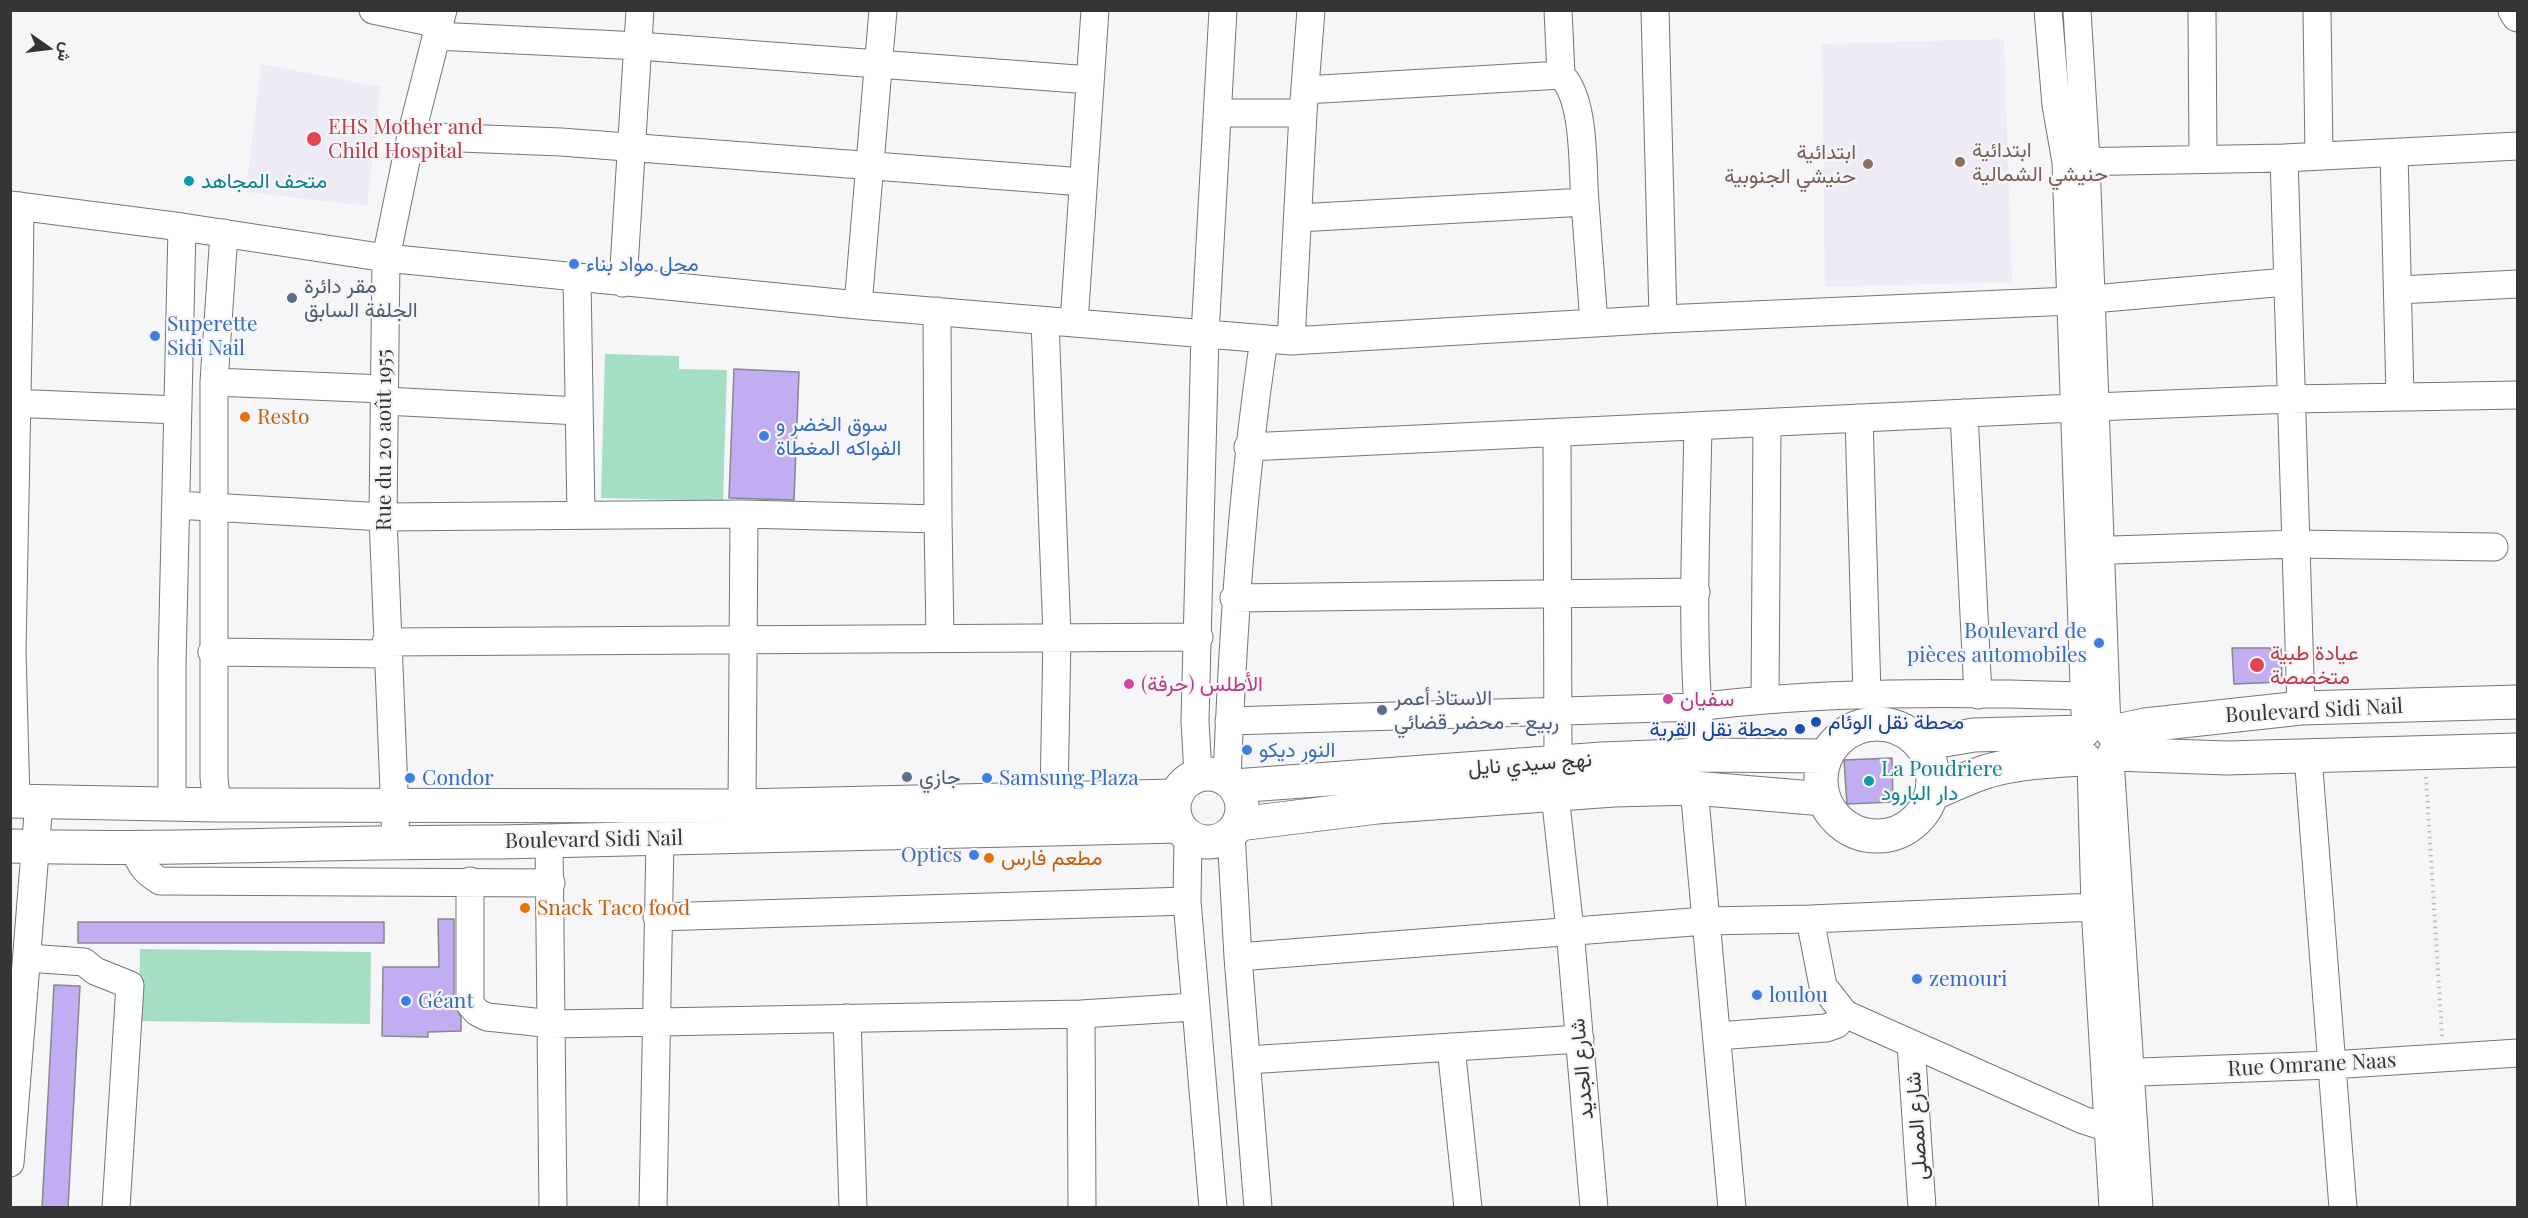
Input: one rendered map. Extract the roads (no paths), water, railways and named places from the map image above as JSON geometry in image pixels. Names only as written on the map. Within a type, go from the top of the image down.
[{"type":"main road","points":[[2515,10],[2517,15]]},
{"type":"main road","name":"Boulevard Sidi Nail","points":[[2099,745],[2145,725],[2301,708],[2517,702]]},
{"type":"main road","points":[[1870,724],[1889,725],[1906,732],[1921,744],[1929,759],[1933,777],[1932,794],[1925,811],[1913,824],[1897,833],[1880,837],[1862,835],[1845,827],[1832,815],[1824,799],[1821,785],[1826,756],[1837,741],[1852,730],[1870,724]]},
{"type":"main road","points":[[1921,744],[1974,735],[2099,745]]},
{"type":"main road","points":[[1932,794],[1986,772],[2099,745]]},
{"type":"main road","name":"Boulevard Sidi Nail","points":[[2099,745],[2206,758],[2517,750]]},
{"type":"main road","name":"نهج سيدي نايل","points":[[1824,799],[1694,788],[1377,807],[1235,828],[1215,842],[1206,843],[1200,800],[1558,762],[1702,755],[1826,756]]},
{"type":"main road","name":"Boulevard Sidi Nail","points":[[22,802],[217,805],[742,806],[1054,798],[1200,800]]},
{"type":"main road","points":[[1200,800],[1242,804],[1235,828]]},
{"type":"main road","name":"Boulevard Sidi Nail","points":[[23,847],[135,848],[500,842],[549,839],[660,839],[1200,800]]},
{"type":"street","points":[[373,10],[439,24],[639,46],[1090,80]]},
{"type":"street","points":[[623,283],[640,10]]},
{"type":"street","points":[[858,305],[883,10]]},
{"type":"street","points":[[1074,323],[1095,10]]},
{"type":"street","points":[[1213,1208],[1194,1007],[1187,901],[1200,800],[1195,721],[1199,637],[1205,334],[1223,10]]},
{"type":"street","points":[[1291,341],[1311,10]]},
{"type":"street","points":[[1558,10],[1561,75],[1571,87],[1577,105],[1594,323]]},
{"type":"street","points":[[1655,10],[1663,319]]},
{"type":"street","points":[[2048,10],[2056,105],[2076,161]]},
{"type":"street","points":[[2077,10],[2076,161],[2089,551],[2120,1127],[2113,1208]]},
{"type":"street","points":[[2202,10],[2203,159]]},
{"type":"street","points":[[2317,10],[2319,156]]},
{"type":"street","name":"Rue du 20 août 1955","points":[[396,842],[383,517],[386,258],[411,136],[439,24]]},
{"type":"street","points":[[1218,113],[1561,75]]},
{"type":"street","points":[[411,136],[477,137],[1083,182]]},
{"type":"street","points":[[2076,161],[2284,158],[2517,146]]},
{"type":"street","points":[[2394,153],[2400,396]]},
{"type":"street","points":[[2284,158],[2286,282],[2301,708]]},
{"type":"street","points":[[1298,218],[1585,202]]},
{"type":"street","points":[[10,1163],[21,970],[23,847],[11,651],[15,205],[224,233],[386,258],[858,305],[1291,341],[1663,319],[2080,300],[2286,282]]},
{"type":"street","points":[[172,804],[172,664],[182,227]]},
{"type":"street","points":[[217,805],[214,778],[212,652],[214,382],[224,233]]},
{"type":"street","points":[[577,278],[581,515]]},
{"type":"street","points":[[2398,290],[2517,284]]},
{"type":"street","points":[[937,311],[940,637]]},
{"type":"street","points":[[1045,321],[1057,636],[1054,798]]},
{"type":"street","points":[[1200,800],[1229,721],[1234,598],[1248,447],[1264,339]]},
{"type":"street","points":[[214,382],[579,411]]},
{"type":"street","points":[[1248,447],[2291,399],[2517,395]]},
{"type":"street","points":[[14,403],[178,410]]},
{"type":"street","points":[[1964,413],[1978,695]]},
{"type":"street","points":[[1859,418],[1867,695]]},
{"type":"street","points":[[1765,699],[1767,423]]},
{"type":"street","points":[[1698,426],[1697,707],[1702,755]]},
{"type":"street","points":[[1557,434],[1558,762]]},
{"type":"street","points":[[176,506],[213,506],[383,517],[744,514],[938,519]]},
{"type":"street","points":[[742,806],[744,514]]},
{"type":"street","points":[[2089,551],[2297,544],[2494,547]]},
{"type":"street","points":[[2089,551],[2085,696],[2099,745],[2095,907],[2118,1073]]},
{"type":"street","points":[[1234,598],[1696,592]]},
{"type":"street","points":[[212,652],[744,638],[1199,637]]},
{"type":"street","points":[[1229,721],[1697,707],[1765,699],[1867,695],[2085,696]]},
{"type":"street","points":[[2308,756],[2343,1208]]},
{"type":"street","points":[[1694,788],[1732,1208]]},
{"type":"street","name":"شارع الجديد","points":[[1555,795],[1570,930],[1594,1208]]},
{"type":"street","points":[[1235,828],[1238,957],[1258,1208]]},
{"type":"street","points":[[549,839],[554,1208]]},
{"type":"street","points":[[653,1208],[660,839]]},
{"type":"street","points":[[135,848],[139,862],[148,874],[160,881],[551,883]]},
{"type":"street","points":[[470,881],[470,1004],[477,1012],[487,1017],[553,1024],[656,1023],[1081,1014],[1194,1007]]},
{"type":"street","points":[[657,916],[1187,901]]},
{"type":"street","points":[[1238,957],[1705,921],[2095,907]]},
{"type":"street","points":[[1810,919],[1823,986],[1845,1014],[2059,1110],[2120,1127]]},
{"type":"street","points":[[21,970],[84,962],[95,971],[130,985],[116,1208]]},
{"type":"street","points":[[1081,1014],[1082,1208]]},
{"type":"street","points":[[1717,1036],[1826,1028],[1837,1024],[1845,1014]]},
{"type":"street","points":[[847,1018],[853,1208]]},
{"type":"street","points":[[1247,1060],[1580,1039]]},
{"type":"street","name":"شارع المصلى","points":[[1911,1044],[1922,1208]]},
{"type":"street","points":[[1451,1047],[1468,1208]]},
{"type":"street","name":"Rue Omrane Naas","points":[[2118,1073],[2331,1065],[2517,1053]]},
{"type":"street","points":[[2120,1127],[2139,1208]]},
{"type":"place","name":"EHS Mother and Child Hospital","points":[[314,139]]},
{"type":"place","name":"ابتدائية حنيشي الشمالية","points":[[1960,162]]},
{"type":"place","name":"ابتدائية حنيشي الجنوبية","points":[[1868,164]]},
{"type":"place","name":"متحف المجاهد","points":[[189,181]]},
{"type":"place","name":"محل مواد بناء","points":[[574,264]]},
{"type":"place","name":"مقر دائرة الجلفة السابق","points":[[292,298]]},
{"type":"place","name":"Superette Sidi Nail","points":[[155,336]]},
{"type":"place","name":"Resto","points":[[245,417]]},
{"type":"place","name":"سوق الخضر و الفواكه المغطاة","points":[[764,436]]},
{"type":"place","name":"Boulevard de pièces automobiles","points":[[2099,643]]},
{"type":"place","name":"عيادة طبية متخصصة","points":[[2257,665]]},
{"type":"place","name":"الأطلس (حرفة)","points":[[1129,684]]},
{"type":"place","name":"سفيان","points":[[1668,699]]},
{"type":"place","name":"الاستاذ أعمر ربيع - محضر قضائي","points":[[1382,710]]},
{"type":"place","name":"محطة نقل الوئام","points":[[1816,722]]},
{"type":"place","name":"محطة نقل القرية","points":[[1800,729]]},
{"type":"place","name":"النور ديكو","points":[[1247,750]]},
{"type":"place","name":"جازي","points":[[907,777]]},
{"type":"place","name":"Condor","points":[[410,778]]},
{"type":"place","name":"Samsung Plaza","points":[[987,778]]},
{"type":"place","name":"La Poudriere دار البارود","points":[[1869,781]]},
{"type":"place","name":"Optics","points":[[974,855]]},
{"type":"place","name":"مطعم فارس","points":[[989,858]]},
{"type":"place","name":"Snack Taco food","points":[[525,908]]},
{"type":"place","name":"zemouri","points":[[1917,979]]},
{"type":"place","name":"loulou","points":[[1757,995]]},
{"type":"place","name":"Géant","points":[[406,1001]]}]
